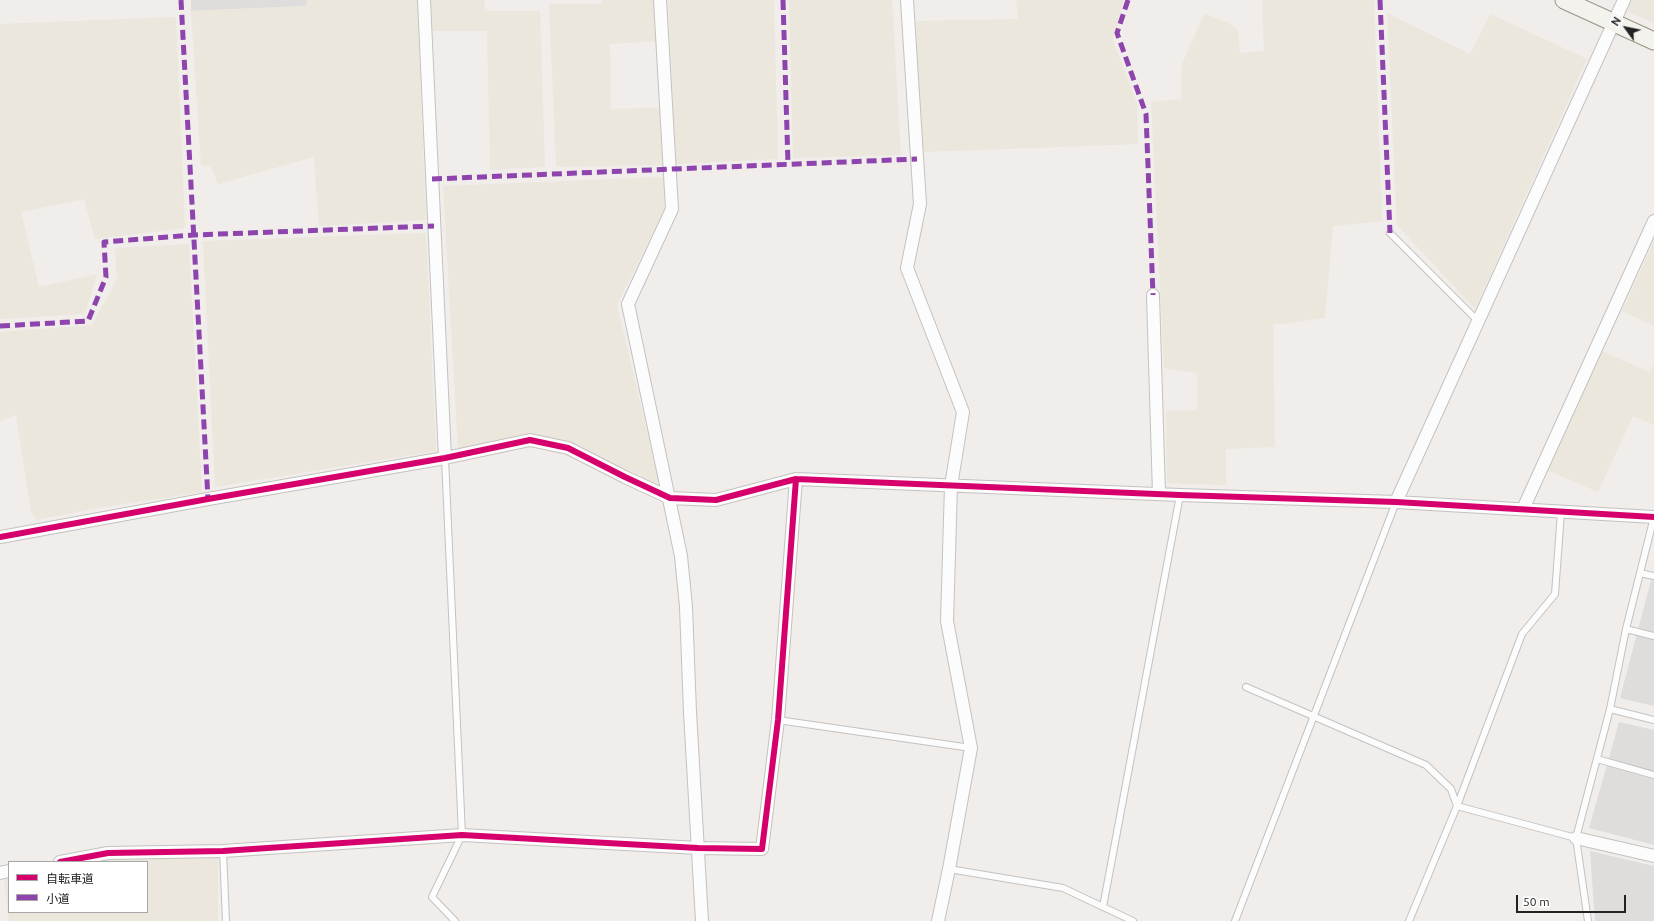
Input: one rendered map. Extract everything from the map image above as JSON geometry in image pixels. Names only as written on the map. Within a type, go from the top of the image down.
[{"type":"street","points":[[424,0],[445,458]]},
{"type":"street","points":[[660,0],[672,209],[628,304],[681,556],[686,607],[690,712],[702,921]]},
{"type":"street","points":[[907,0],[920,204],[908,268],[962,412],[951,486],[947,621],[971,748],[938,921]]},
{"type":"street","points":[[1564,0],[1654,41]]},
{"type":"street","points":[[1396,502],[1624,0]]},
{"type":"street","points":[[1523,509],[1654,221]]},
{"type":"street","points":[[1153,295],[1159,494]]},
{"type":"street","points":[[0,537],[216,497],[445,458],[530,440],[568,448],[670,498],[716,500],[796,479],[1180,495],[1396,502],[1654,517]]},
{"type":"street","points":[[65,861],[108,853],[223,852],[462,834],[698,848],[762,849],[778,720],[796,479]]},
{"type":"street","points":[[1576,838],[1654,856]]},
{"type":"lane","points":[[1390,233],[1478,321]]},
{"type":"lane","points":[[445,458],[462,834],[432,897],[455,921]]},
{"type":"lane","points":[[1104,907],[1180,495]]},
{"type":"lane","points":[[1236,921],[1396,502]]},
{"type":"lane","points":[[1409,921],[1457,806],[1522,634],[1555,594],[1561,512]]},
{"type":"lane","points":[[1588,921],[1576,838],[1610,709],[1626,629],[1654,517]]},
{"type":"lane","points":[[1640,573],[1654,576]]},
{"type":"lane","points":[[1626,629],[1654,636]]},
{"type":"lane","points":[[1246,687],[1426,765],[1451,789],[1457,806]]},
{"type":"lane","points":[[1610,709],[1654,720]]},
{"type":"lane","points":[[778,720],[971,748]]},
{"type":"lane","points":[[1597,760],[1654,775]]},
{"type":"lane","points":[[1457,806],[1576,838]]},
{"type":"lane","points":[[223,852],[226,921]]},
{"type":"lane","points":[[949,869],[1062,888],[1133,921]]},
{"type":"shaded area","points":[[191,0],[307,0],[307,6],[191,11]]},
{"type":"shaded area","points":[[307,0],[417,0],[426,220],[319,226],[314,157],[218,184],[211,167],[201,165],[191,11],[306,6]]},
{"type":"shaded area","points":[[430,0],[484,0],[485,11],[540,11],[545,167],[490,170],[487,31],[433,31]]},
{"type":"shaded area","points":[[602,0],[655,0],[657,41],[610,44],[611,109],[662,108],[663,165],[556,167],[549,4],[602,4]]},
{"type":"shaded area","points":[[668,0],[774,0],[778,159],[676,164]]},
{"type":"shaded area","points":[[789,0],[892,0],[901,155],[793,158]]},
{"type":"shaded area","points":[[1016,0],[1124,0],[1113,40],[1137,103],[1138,144],[924,152],[921,142],[916,21],[1018,19]]},
{"type":"shaded area","points":[[1262,0],[1374,0],[1382,221],[1333,226],[1325,318],[1273,325],[1275,447],[1226,449],[1226,485],[1167,483],[1166,411],[1197,410],[1197,373],[1164,368],[1151,102],[1181,99],[1182,64],[1204,14],[1227,22],[1238,30],[1240,53],[1264,51]]},
{"type":"shaded area","points":[[1632,0],[1654,0],[1654,23],[1627,11]]},
{"type":"shaded area","points":[[1387,13],[1470,54],[1490,14],[1587,59],[1475,309],[1397,225]]},
{"type":"shaded area","points":[[176,17],[185,228],[95,239],[84,199],[21,212],[39,287],[97,274],[85,314],[0,319],[0,24]]},
{"type":"shaded area","points":[[664,177],[664,210],[617,305],[660,486],[571,442],[529,434],[458,449],[443,186]]},
{"type":"shaded area","points":[[426,233],[436,451],[215,487],[203,241]]},
{"type":"shaded area","points":[[1654,241],[1654,326],[1622,311]]},
{"type":"shaded area","points":[[189,244],[202,492],[92,509],[36,520],[31,512],[16,415],[0,421],[0,332],[92,325],[117,279],[115,248]]},
{"type":"shaded area","points":[[1602,351],[1650,372],[1654,363],[1654,425],[1633,416],[1598,492],[1547,470]]},
{"type":"shaded area","points":[[1654,569],[1654,706],[1620,698]]},
{"type":"shaded area","points":[[1619,722],[1654,730],[1654,845],[1589,828]]},
{"type":"shaded area","points":[[1590,851],[1654,866],[1654,921],[1595,921]]},
{"type":"shaded area","points":[[218,858],[218,921],[9,921],[8,913],[148,913],[148,861],[97,861],[109,859]]},
{"type":"shaded area","points":[[8,878],[8,913],[4,879]]},
{"type":"marked path","points":[[181,0],[208,499]]},
{"type":"marked path","points":[[783,0],[788,164]]},
{"type":"marked path","points":[[1128,0],[1117,33],[1146,114],[1153,295]]},
{"type":"marked path","points":[[1380,0],[1390,233]]},
{"type":"marked path","points":[[432,179],[917,159]]},
{"type":"marked path","points":[[0,326],[88,321],[106,277],[104,242],[194,235],[434,226]]},
{"type":"cycle path","points":[[0,537],[445,458],[530,440],[568,448],[670,498],[716,500],[796,479],[1180,495],[1396,502],[1654,517]]},
{"type":"cycle path","points":[[65,861],[108,853],[223,851],[462,835],[698,848],[762,849],[778,720],[796,479]]}]
